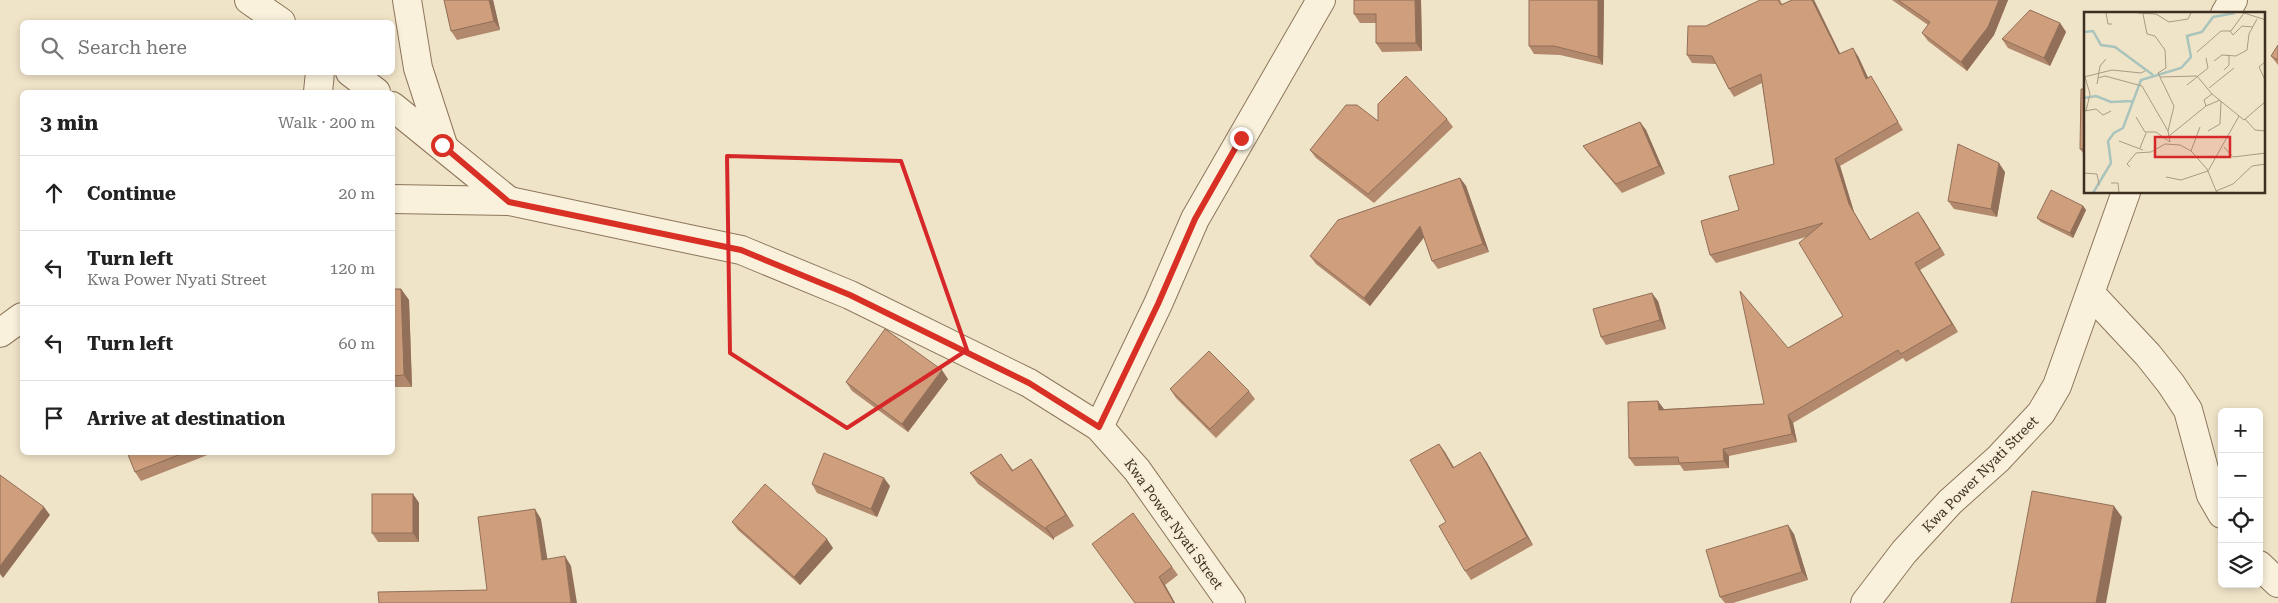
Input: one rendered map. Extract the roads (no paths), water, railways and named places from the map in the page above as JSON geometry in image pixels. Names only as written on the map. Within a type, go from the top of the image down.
[{"type":"street","points":[[249,0],[278,20]]},
{"type":"street","points":[[407,0],[418,68],[442,145]]},
{"type":"street","points":[[1099,427],[1158,304],[1195,219],[1321,0]]},
{"type":"street","points":[[2226,12],[2233,0]]},
{"type":"street","points":[[318,90],[320,75]]},
{"type":"street","points":[[354,75],[373,90]]},
{"type":"street","points":[[395,108],[442,145],[509,202]]},
{"type":"street","name":"Kwa Power Nyati Street","points":[[1866,603],[1904,552],[1950,502],[1998,459],[2041,414],[2057,386],[2125,194]]},
{"type":"street","name":"Kwa Power Nyati Street","points":[[395,199],[509,202],[741,250],[850,295],[1029,383],[1099,427],[1138,470],[1231,603]]},
{"type":"street","points":[[2091,294],[2148,355],[2171,384],[2188,410],[2211,495],[2218,507]]},
{"type":"street","points":[[0,333],[20,318]]},
{"type":"street","points":[[2263,569],[2278,583]]}]
